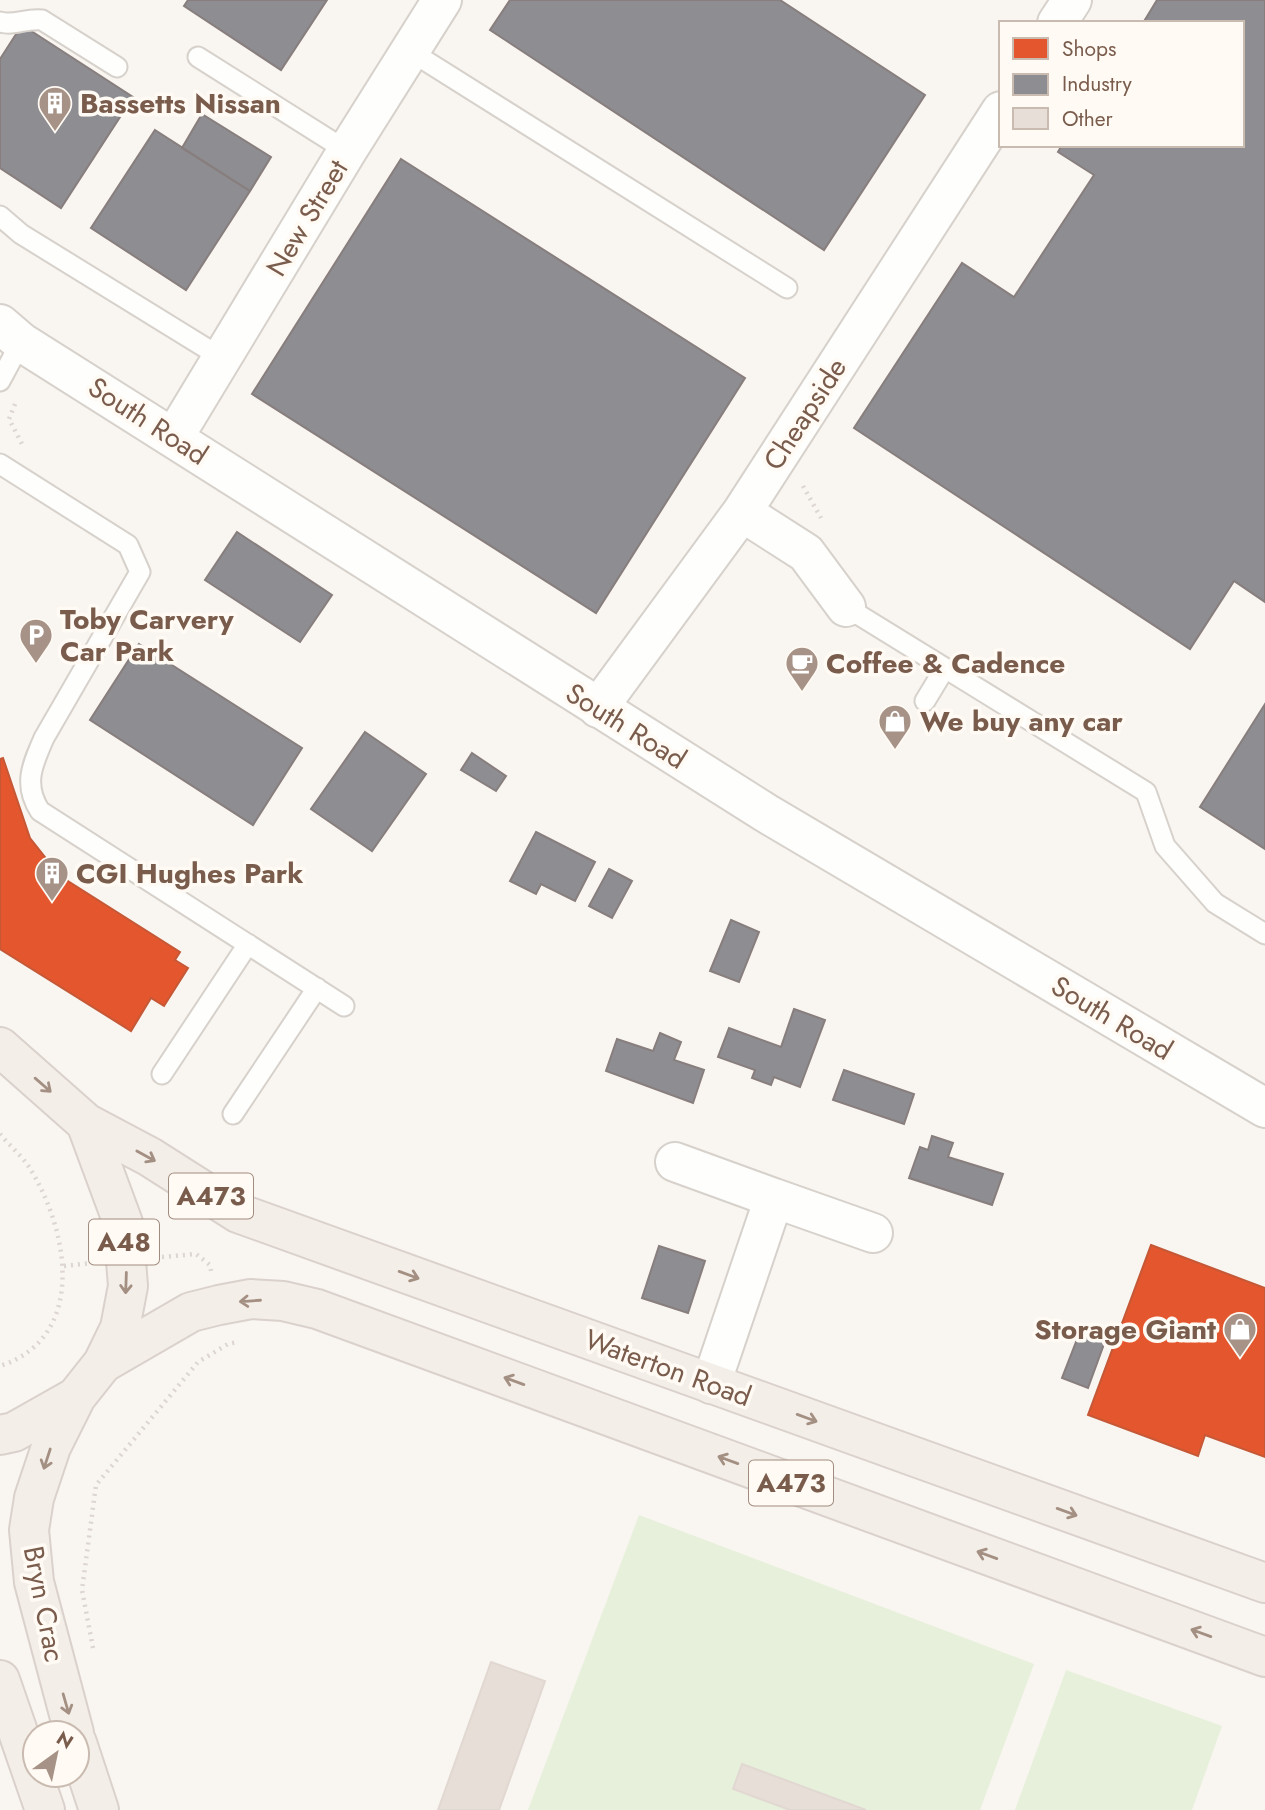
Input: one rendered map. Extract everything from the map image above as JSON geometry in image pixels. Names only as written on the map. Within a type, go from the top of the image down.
[{"type":"main road","name":"A48","points":[[0,1047],[86,1123],[122,1223],[128,1286],[120,1328],[103,1363],[76,1397],[14,1432],[0,1435]]},
{"type":"main road","name":"Waterton Road","points":[[86,1123],[150,1157],[239,1213],[1265,1583]]},
{"type":"main road","name":"A473","points":[[103,1363],[191,1312],[251,1299],[283,1301],[317,1309],[1265,1657]]},
{"type":"main road","name":"Bryn Crac","points":[[70,1719],[34,1583],[29,1530],[34,1498],[51,1447],[76,1397]]},
{"type":"main road","name":"Bryn Crac","points":[[0,1680],[45,1810]]},
{"type":"main road","points":[[91,1786],[99,1810]]},
{"type":"street","name":"New Street","points":[[174,437],[442,0]]},
{"type":"street","points":[[1058,21],[1072,0]]},
{"type":"street","name":"Cheapside","points":[[598,708],[742,512],[999,114]]},
{"type":"street","name":"South Road","points":[[11,333],[766,814],[1265,1108]]},
{"type":"street","points":[[742,512],[806,553],[846,607]]},
{"type":"street","points":[[676,1162],[873,1233]]},
{"type":"street","points":[[711,1384],[774,1198]]},
{"type":"lane","points":[[0,22],[10,25],[28,19],[42,20],[117,67]]},
{"type":"lane","points":[[410,51],[787,288]]},
{"type":"lane","points":[[198,57],[347,151]]},
{"type":"lane","points":[[0,216],[32,241],[222,358]]},
{"type":"lane","points":[[0,382],[11,333]]},
{"type":"lane","points":[[0,464],[128,545],[140,572],[31,765],[32,799],[40,811],[344,1006]]},
{"type":"lane","points":[[846,607],[1146,792],[1165,846],[1215,903],[1265,934]]},
{"type":"lane","points":[[925,701],[945,668]]},
{"type":"lane","points":[[162,1074],[248,944]]},
{"type":"lane","points":[[233,1114],[317,988]]},
{"type":"path","points":[[0,1134],[27,1165],[43,1193],[56,1222],[64,1266],[57,1311],[48,1328],[34,1347],[0,1366]]},
{"type":"path","points":[[95,1659],[82,1590],[96,1485],[198,1363],[228,1345]]},
{"type":"green space","points":[[639,1515],[1034,1664],[980,1810],[528,1810]]},
{"type":"green space","points":[[1066,1670],[1222,1726],[1192,1810],[1015,1810]]},
{"type":"building: Shops","name":"CGI Hughes Park","points":[[3,758],[30,838],[60,876],[180,952],[175,960],[188,968],[164,1006],[151,998],[131,1031],[0,949],[0,759]]},
{"type":"building: Shops","points":[[1151,1245],[1265,1288],[1265,1457],[1205,1435],[1198,1456],[1088,1415]]},
{"type":"building: Industry","points":[[188,0],[327,0],[281,70],[184,6]]},
{"type":"building: Industry","points":[[510,0],[780,0],[925,95],[824,250],[490,30]]},
{"type":"building: Industry","points":[[1157,0],[1265,0],[1265,602],[1234,581],[1190,649],[854,428],[962,263],[1014,297],[1094,175],[1058,152],[1061,147],[1244,147],[1244,21],[1144,21]]},
{"type":"building: Industry","name":"Bassetts Nissan","points":[[22,25],[133,97],[61,208],[0,168],[0,59]]},
{"type":"building: Industry","points":[[202,114],[271,157],[250,191],[182,148]]},
{"type":"building: Industry","points":[[155,130],[250,191],[186,290],[91,228]]},
{"type":"building: Industry","points":[[401,159],[745,378],[596,613],[252,394]]},
{"type":"building: Industry","points":[[237,532],[332,595],[300,642],[205,580]]},
{"type":"building: Industry","points":[[139,644],[302,748],[253,825],[90,720]]},
{"type":"building: Industry","points":[[1265,704],[1265,849],[1200,807]]},
{"type":"building: Industry","points":[[365,732],[426,774],[372,851],[311,809]]},
{"type":"building: Industry","points":[[472,753],[506,776],[496,791],[461,770]]},
{"type":"building: Industry","points":[[536,832],[595,862],[575,901],[541,884],[536,894],[510,881]]},
{"type":"building: Industry","points":[[609,869],[632,881],[612,918],[589,906]]},
{"type":"building: Industry","points":[[731,920],[759,932],[739,982],[710,971]]},
{"type":"building: Industry","points":[[794,1009],[825,1020],[800,1087],[774,1077],[771,1085],[752,1078],[755,1070],[718,1057],[729,1028],[781,1047]]},
{"type":"building: Industry","points":[[660,1033],[681,1042],[674,1060],[704,1070],[693,1103],[606,1071],[617,1039],[653,1051]]},
{"type":"building: Industry","points":[[844,1070],[914,1094],[904,1124],[833,1100]]},
{"type":"building: Industry","points":[[932,1136],[953,1143],[948,1157],[1003,1174],[992,1205],[909,1178],[920,1147],[928,1150]]},
{"type":"building: Industry","points":[[659,1246],[705,1261],[688,1313],[642,1298]]},
{"type":"building: Industry","points":[[1083,1324],[1108,1333],[1088,1388],[1062,1378]]},
{"type":"building: Other","points":[[491,1662],[545,1681],[499,1810],[438,1810]]},
{"type":"building: Other","points":[[742,1764],[866,1810],[790,1810],[733,1789]]},
{"type":"place","name":"Bassetts Nissan","points":[[55,133]]},
{"type":"place","name":"Toby Carvery Car Park","points":[[36,665]]},
{"type":"place","name":"Coffee & Cadence","points":[[802,693]]},
{"type":"place","name":"We buy any car","points":[[895,751]]},
{"type":"place","name":"CGI Hughes Park","points":[[52,903]]},
{"type":"place","name":"Storage Giant","points":[[1240,1359]]}]
